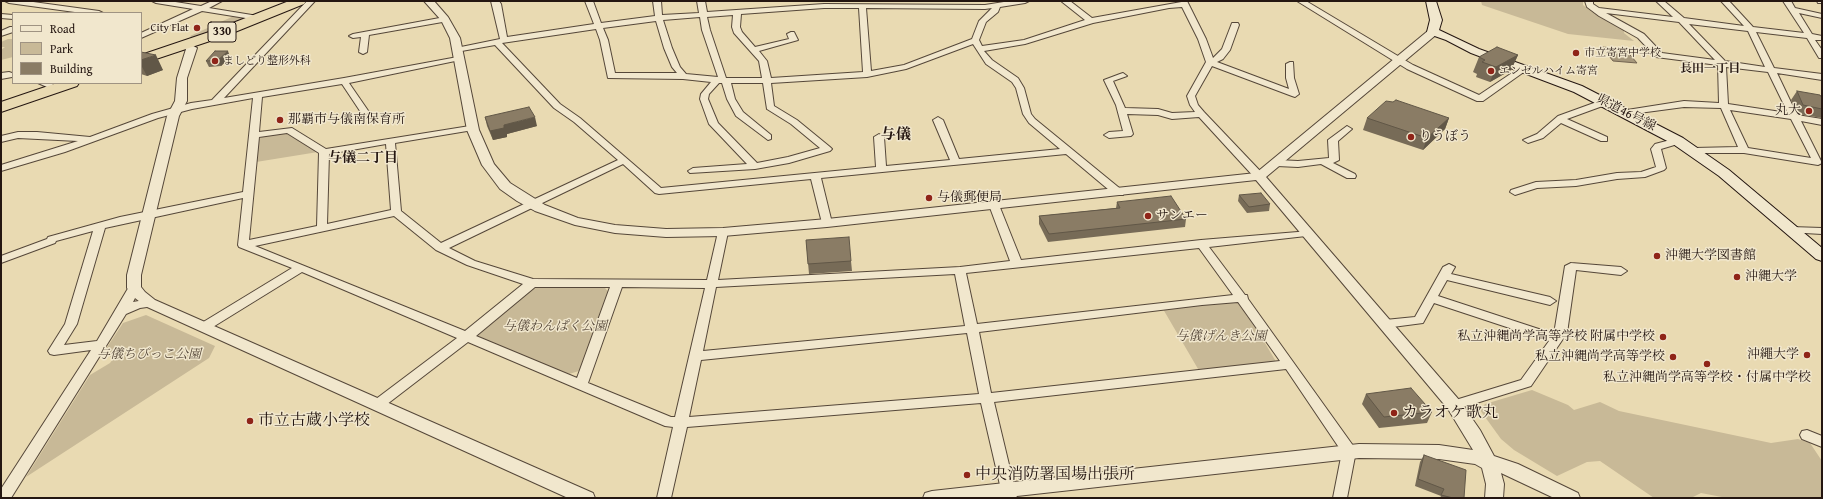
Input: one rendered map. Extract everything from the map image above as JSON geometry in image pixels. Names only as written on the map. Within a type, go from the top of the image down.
[{"type":"highway","name":"330","points":[[142,60],[186,45],[300,1]]},
{"type":"highway","points":[[1,107],[69,84]]},
{"type":"main road","points":[[1431,1],[1436,20],[1436,25],[1433,32]]},
{"type":"main road","name":"県道46号線","points":[[1433,32],[1450,38],[1475,51],[1571,86],[1606,102],[1678,141],[1730,177],[1822,256]]},
{"type":"street","points":[[1,4],[8,1],[92,12]]},
{"type":"street","points":[[54,12],[79,1]]},
{"type":"street","points":[[156,1],[258,18]]},
{"type":"street","points":[[142,36],[218,1]]},
{"type":"street","points":[[215,102],[311,1]]},
{"type":"street","points":[[429,1],[445,19],[453,32],[459,54],[473,127],[485,159],[496,176],[505,186],[531,203],[566,218],[615,229],[666,233],[724,232],[827,223],[1119,193],[1259,176],[1277,163],[1433,32]]},
{"type":"street","points":[[494,1],[497,4],[501,41],[557,106],[577,120],[659,191],[1070,151]]},
{"type":"street","points":[[589,1],[600,26],[611,76],[683,76],[722,80],[767,81],[867,74],[906,67],[977,44],[1025,42],[1091,21],[1183,3],[1202,39],[1210,62]]},
{"type":"street","points":[[657,1],[659,18],[668,48],[676,67],[683,76]]},
{"type":"street","points":[[701,1],[706,30],[722,80],[731,99],[739,114],[768,137]]},
{"type":"street","points":[[933,1],[952,6]]},
{"type":"street","points":[[1,168],[176,110],[215,102],[344,81],[459,54],[501,41],[659,18],[704,16],[866,3],[996,7],[1025,1]]},
{"type":"street","points":[[1065,1],[1091,21]]},
{"type":"street","points":[[1301,1],[1400,60],[1480,99],[1524,69]]},
{"type":"street","points":[[1589,1],[1596,10],[1641,36],[1659,55],[1822,77]]},
{"type":"street","points":[[1660,1],[1681,20],[1722,63],[1724,106],[1744,150]]},
{"type":"street","points":[[1725,1],[1750,28],[1820,166]]},
{"type":"street","points":[[1787,1],[1822,56]]},
{"type":"street","points":[[866,3],[867,74]]},
{"type":"street","points":[[996,7],[995,10],[983,21],[977,44],[989,62],[1016,80],[1020,88],[1027,114],[1032,121],[1119,193]]},
{"type":"street","points":[[1596,10],[1822,38]]},
{"type":"street","points":[[1793,10],[1822,16]]},
{"type":"street","points":[[693,171],[754,166],[790,160],[827,149],[794,122],[770,107],[766,91],[767,81],[764,61],[738,33],[736,27],[737,13]]},
{"type":"street","points":[[1,16],[12,17]]},
{"type":"street","points":[[353,36],[445,19]]},
{"type":"street","points":[[1236,25],[1226,50],[1220,57],[1210,62],[1191,96],[1194,105],[1259,176],[1454,405],[1472,432],[1488,461],[1495,484],[1494,498]]},
{"type":"street","points":[[2,33],[12,29]]},
{"type":"street","points":[[363,52],[365,34]]},
{"type":"street","points":[[754,50],[794,40],[791,34]]},
{"type":"street","points":[[3,498],[122,311],[134,288],[134,275],[148,215],[176,110],[180,104],[182,78],[192,48],[186,45]]},
{"type":"street","points":[[1210,62],[1295,94],[1290,78],[1290,64]]},
{"type":"street","points":[[1109,135],[1128,134],[1122,111],[1108,80],[1122,76]]},
{"type":"street","points":[[722,80],[705,94],[704,99],[714,124],[754,166]]},
{"type":"street","points":[[344,81],[365,112]]},
{"type":"street","points":[[45,84],[56,88]]},
{"type":"street","points":[[243,245],[258,96]]},
{"type":"street","points":[[1528,140],[1540,136],[1560,119],[1606,102]]},
{"type":"street","points":[[1627,113],[1684,104],[1724,106],[1822,122]]},
{"type":"street","points":[[1122,111],[1158,112],[1172,116],[1201,114]]},
{"type":"street","points":[[1560,119],[1604,139]]},
{"type":"street","points":[[938,120],[956,163]]},
{"type":"street","points":[[255,135],[289,130],[324,152],[473,127]]},
{"type":"street","points":[[1277,163],[1298,164],[1334,160],[1333,140],[1347,129]]},
{"type":"street","points":[[1,139],[18,135],[37,135],[91,139]]},
{"type":"street","points":[[879,137],[881,170]]},
{"type":"street","points":[[390,141],[396,212],[440,248],[471,263],[532,283],[712,284],[960,270],[1129,253],[1201,243],[1306,233]]},
{"type":"street","points":[[1515,192],[1536,185],[1576,183],[1618,176],[1642,175],[1661,168],[1656,149],[1658,146],[1678,141]]},
{"type":"street","points":[[1694,151],[1744,150],[1820,166]]},
{"type":"street","points":[[322,227],[324,152]]},
{"type":"street","points":[[440,248],[531,203],[625,160]]},
{"type":"street","points":[[1322,161],[1351,176]]},
{"type":"street","points":[[815,176],[827,223]]},
{"type":"street","points":[[1,260],[51,240],[100,226],[248,194]]},
{"type":"street","points":[[994,205],[1017,264]]},
{"type":"street","points":[[243,245],[396,212]]},
{"type":"street","points":[[99,345],[54,351],[71,324],[100,226]]},
{"type":"street","points":[[1790,230],[1822,231]]},
{"type":"street","points":[[664,498],[724,232]]},
{"type":"street","points":[[1201,243],[1289,364],[1348,451],[1340,498]]},
{"type":"street","points":[[243,245],[670,422],[682,423],[986,398],[1289,364]]},
{"type":"street","points":[[1454,405],[1526,383],[1561,333],[1571,266],[1621,271]]},
{"type":"street","points":[[204,327],[300,268]]},
{"type":"street","points":[[960,270],[986,398],[1009,494]]},
{"type":"street","points":[[1385,324],[1419,320],[1446,272],[1550,301]]},
{"type":"street","points":[[376,405],[465,338],[532,283]]},
{"type":"street","points":[[581,385],[617,284]]},
{"type":"street","points":[[134,288],[150,303],[586,498]]},
{"type":"street","points":[[696,356],[971,329],[1202,301],[1242,298]]},
{"type":"street","points":[[1431,298],[1557,339]]},
{"type":"street","points":[[122,311],[138,304],[150,303]]},
{"type":"street","points":[[1807,435],[1822,442]]},
{"type":"street","points":[[932,498],[1009,494],[1348,451],[1439,452],[1488,461],[1525,475],[1571,498]]},
{"type":"green space","points":[[1481,1],[1583,1],[1583,5],[1592,12],[1624,30],[1624,33],[1634,41],[1568,34],[1482,5]]},
{"type":"green space","points":[[236,15],[248,17],[192,38],[190,36]]},
{"type":"green space","points":[[12,39],[12,57],[1,60],[1,50],[5,47],[1,47],[1,42]]},
{"type":"green space","points":[[289,132],[317,149],[318,152],[256,162],[259,139],[263,136]]},
{"type":"green space","name":"与儀わんぱく公園","points":[[539,287],[604,287],[609,292],[582,370],[569,374],[479,338],[477,332],[530,290]]},
{"type":"green space","name":"与儀げんき公園","points":[[1240,301],[1278,365],[1201,374],[1163,309]]},
{"type":"green space","name":"与儀ちびっこ公園","points":[[146,315],[215,346],[209,358],[26,477],[90,375],[110,363],[113,359],[104,352],[123,323]]},
{"type":"green space","points":[[1532,390],[1568,405],[1574,410],[1600,402],[1619,411],[1771,443],[1798,439],[1810,443],[1822,461],[1822,498],[1727,498],[1701,493],[1691,498],[1654,498],[1600,461],[1587,462],[1557,476],[1514,450],[1501,439],[1480,410],[1485,404]]},
{"type":"shaded area","points":[[1602,47],[1625,49],[1637,63],[1613,61]]},
{"type":"building","points":[[1497,47],[1518,55],[1496,67],[1482,62],[1485,60],[1479,57]]},
{"type":"building","points":[[215,51],[228,51],[218,60],[206,61]]},
{"type":"building","points":[[142,52],[156,55],[142,60]]},
{"type":"building","points":[[1797,91],[1820,95],[1822,98],[1822,109],[1803,105]]},
{"type":"building","points":[[1396,100],[1449,118],[1427,138],[1367,118],[1386,101],[1393,102]]},
{"type":"building","points":[[529,107],[535,117],[504,125],[504,128],[490,131],[485,117]]},
{"type":"building","points":[[1261,193],[1270,204],[1249,207],[1239,195]]},
{"type":"building","points":[[1171,196],[1186,219],[1049,234],[1039,216],[1120,208],[1117,202]]},
{"type":"building","points":[[849,237],[851,261],[808,264],[806,240]]},
{"type":"building","points":[[1411,388],[1432,412],[1384,417],[1366,394]]},
{"type":"building","points":[[1424,455],[1466,470],[1464,498],[1453,498],[1441,495],[1444,489],[1418,479]]},
{"type":"place","name":"City Flat","points":[[197,28]]},
{"type":"place","name":"市立寄宮中学校","points":[[1576,53]]},
{"type":"place","name":"ましどり整形外科","points":[[215,61]]},
{"type":"place","name":"エンゼルハイム寄宮","points":[[1491,71]]},
{"type":"place","name":"丸大","points":[[1809,111]]},
{"type":"place","name":"那覇市与儀南保育所","points":[[280,120]]},
{"type":"place","name":"りうぼう","points":[[1411,137]]},
{"type":"place","name":"与儀郵便局","points":[[929,198]]},
{"type":"place","name":"サンエー","points":[[1148,216]]},
{"type":"place","name":"沖縄大学図書館","points":[[1657,256]]},
{"type":"place","name":"沖縄大学","points":[[1737,277]]},
{"type":"place","name":"私立沖縄尚学高等学校 附属中学校","points":[[1663,337]]},
{"type":"place","name":"沖繩大学","points":[[1807,355]]},
{"type":"place","name":"私立沖縄尚学高等学校","points":[[1673,357]]},
{"type":"place","name":"私立沖縄尚学高等学校・付属中学校","points":[[1707,364]]},
{"type":"place","name":"カラオケ歌丸","points":[[1394,413]]},
{"type":"place","name":"市立古蔵小学校","points":[[250,421]]},
{"type":"place","name":"中央消防署国場出張所","points":[[967,475]]},
{"type":"district","name":"長田一丁目","points":[[1710,69]]},
{"type":"district","name":"与儀","points":[[896,135]]},
{"type":"district","name":"与儀二丁目","points":[[363,158]]}]
